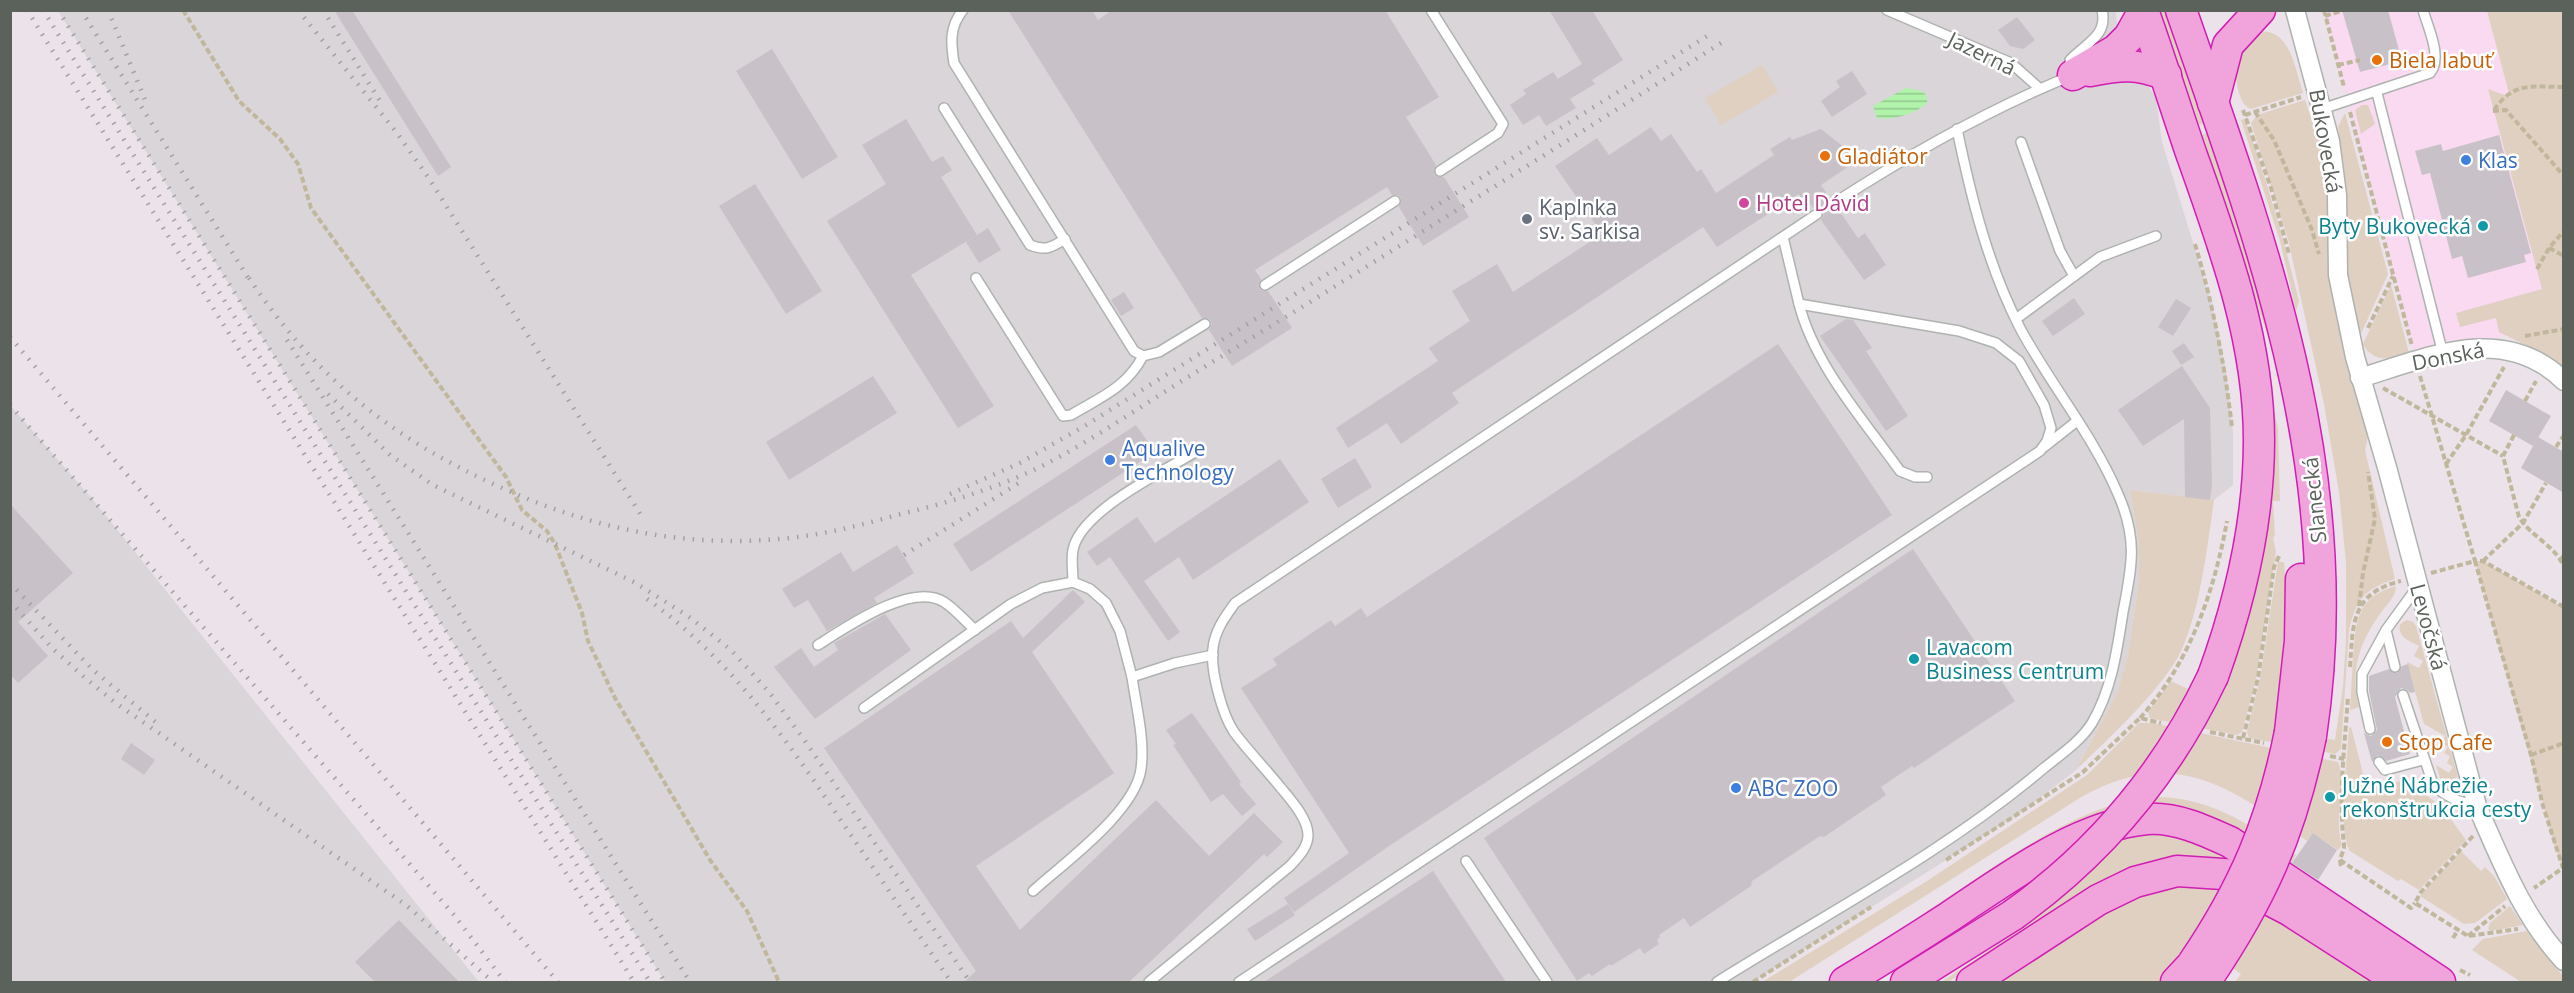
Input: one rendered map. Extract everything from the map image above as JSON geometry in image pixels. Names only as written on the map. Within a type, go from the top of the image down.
[{"type":"highway","name":"Slanecká","points":[[2181,10],[2217,113],[2284,325],[2311,460],[2321,564],[2321,621],[2318,687],[2300,734]]},
{"type":"highway","points":[[2217,113],[2228,45],[2260,10]]},
{"type":"highway","points":[[2073,75],[2116,50],[2129,37],[2143,11]]},
{"type":"highway","points":[[1906,982],[2013,915],[2040,895],[2088,854],[2133,805],[2176,745],[2213,676],[2233,618],[2247,563],[2258,485],[2258,412],[2246,328],[2226,250],[2143,11]]},
{"type":"highway","points":[[2073,75],[2125,65],[2145,66],[2166,75]]},
{"type":"highway","points":[[2194,978],[2246,873],[2300,734],[2296,684],[2301,601],[2296,497],[2287,435],[2272,374],[2246,328]]},
{"type":"highway","points":[[1845,982],[2031,864],[2087,835],[2132,821],[2149,819],[2192,826],[2229,842],[2440,982]]},
{"type":"highway","points":[[1975,981],[2098,900],[2135,882],[2177,871],[2284,878]]},
{"type":"highway","points":[[2222,875],[2289,910],[2401,982]]},
{"type":"street","name":"Bukovecká","points":[[2295,10],[2320,101],[2335,172],[2338,275]]},
{"type":"street","name":"Levočská","points":[[2338,275],[2360,378],[2388,471],[2477,806],[2493,846],[2519,897],[2537,927],[2564,960]]},
{"type":"street","name":"Donská","points":[[2360,378],[2422,369],[2443,354],[2486,347],[2505,349],[2528,356],[2549,367],[2564,381]]},
{"type":"lane","points":[[963,10],[958,16],[950,39],[954,63],[1134,351],[1143,356],[1159,352],[1205,324]]},
{"type":"lane","points":[[1431,10],[1503,124],[1498,134],[1440,171]]},
{"type":"lane","name":"Jazerná","points":[[1887,10],[2011,63],[2039,88]]},
{"type":"lane","points":[[1834,203],[1893,165],[1957,129],[2039,88],[2073,75],[2070,60],[2098,35],[2104,25],[2102,10]]},
{"type":"lane","points":[[2320,101],[2348,102],[2423,77],[2434,68],[2435,56],[2423,10]]},
{"type":"lane","points":[[2377,93],[2443,354]]},
{"type":"lane","points":[[944,108],[1030,245],[1042,249],[1051,248],[1065,239]]},
{"type":"lane","points":[[1717,982],[1847,903],[2008,799],[2090,726],[2105,698],[2116,655],[2131,573],[2132,536],[2119,495],[2016,319],[2000,285],[1968,181],[1957,129]]},
{"type":"lane","points":[[2021,142],[2060,251],[2074,276]]},
{"type":"lane","points":[[1265,285],[1395,201]]},
{"type":"lane","points":[[1149,982],[1290,866],[1305,849],[1309,835],[1303,819],[1290,798],[1233,730],[1222,706],[1215,676],[1212,648],[1220,625],[1235,603],[1817,214]]},
{"type":"lane","points":[[2016,319],[2100,257],[2156,236]]},
{"type":"lane","points":[[1783,237],[1806,330],[1830,372],[1900,471],[1915,477],[1927,477]]},
{"type":"lane","points":[[976,278],[1063,416],[1071,415],[1117,388],[1133,375],[1143,356]]},
{"type":"lane","points":[[1799,304],[1959,331],[1996,343],[2019,361],[2044,405],[2051,428],[2047,441],[2040,451]]},
{"type":"lane","points":[[1239,982],[2040,451],[2077,421]]},
{"type":"lane","points":[[1073,582],[1073,549],[1082,529],[1107,506],[1197,451]]},
{"type":"lane","points":[[864,708],[1011,604],[1042,588],[1073,582],[1090,589],[1106,603],[1120,631],[1132,677],[1141,739],[1141,769],[1135,789],[1121,812],[1033,891]]},
{"type":"lane","points":[[2370,729],[2361,692],[2362,674],[2386,630],[2418,586]]},
{"type":"lane","points":[[818,645],[889,604],[922,597],[943,601],[975,630]]},
{"type":"lane","points":[[2386,630],[2395,667]]},
{"type":"lane","points":[[1132,677],[1175,663],[1213,656]]},
{"type":"lane","points":[[2403,695],[2423,760],[2433,784],[2441,792],[2457,801],[2477,806]]},
{"type":"lane","points":[[2379,762],[2385,770],[2423,760]]},
{"type":"lane","points":[[1466,861],[1547,982]]},
{"type":"path","points":[[183,10],[239,101],[280,139],[298,164],[311,208],[506,477],[522,510],[547,531],[555,544],[582,613],[588,641],[615,698],[710,860],[747,911],[779,982]]},
{"type":"path","points":[[2344,10],[2324,13],[2393,275],[2422,369],[2431,415],[2563,868]]},
{"type":"path","points":[[2338,65],[2360,60]]},
{"type":"path","points":[[2217,113],[2255,112],[2320,101],[2343,84]]},
{"type":"path","points":[[2564,87],[2520,87],[2501,100],[2493,111],[2506,111],[2564,176]]},
{"type":"path","points":[[2255,112],[2274,140],[2312,230],[2321,261]]},
{"type":"path","points":[[2537,269],[2549,248],[2564,231]]},
{"type":"path","points":[[2192,233],[2217,327],[2226,371],[2233,433]]},
{"type":"path","points":[[2549,248],[2564,256]]},
{"type":"path","points":[[2355,357],[2393,275]]},
{"type":"path","points":[[2446,464],[2466,435],[2507,362],[2502,361]]},
{"type":"path","points":[[2525,401],[2538,377]]},
{"type":"path","points":[[2360,378],[2503,456]]},
{"type":"path","points":[[2514,435],[2503,456],[2518,517],[2564,567]]},
{"type":"path","points":[[2556,447],[2564,435]]},
{"type":"path","points":[[2359,609],[2362,573],[2375,519],[2366,462]]},
{"type":"path","points":[[2483,561],[2523,524],[2546,483]]},
{"type":"path","points":[[2140,718],[2171,678],[2187,648],[2207,602],[2228,516]]},
{"type":"path","points":[[2243,738],[2256,687],[2274,567],[2280,554]]},
{"type":"path","points":[[2560,560],[2564,555]]},
{"type":"path","points":[[2475,561],[2483,561],[2564,607]]},
{"type":"path","points":[[2531,755],[2564,742]]},
{"type":"path","points":[[2341,866],[2339,859],[2345,847],[2341,821],[2344,759]]},
{"type":"path","points":[[1940,864],[2083,772]]},
{"type":"path","points":[[2339,859],[2411,908],[2421,892],[2485,824]]},
{"type":"path","points":[[1753,982],[1881,901]]},
{"type":"path","points":[[2415,903],[2468,936]]},
{"type":"path","points":[[2453,938],[2458,930]]},
{"type":"shaded area","points":[[58,11],[2116,11],[2117,25],[2112,35],[2119,77],[2147,84],[2156,98],[2162,142],[2212,304],[2226,371],[2233,433],[2233,485],[2214,500],[2130,490],[2139,545],[2139,580],[2128,655],[2118,691],[2076,770],[2019,814],[1753,982],[665,982]]},
{"type":"shaded area","points":[[2153,11],[2168,11],[2206,123],[2195,126]]},
{"type":"shaded area","points":[[2324,11],[2487,11],[2529,168],[2563,320],[2416,360]]},
{"type":"shaded area","points":[[2487,11],[2563,11],[2563,371],[2535,350],[2499,332],[2496,318],[2460,327],[2456,313],[2542,289],[2488,89],[2510,97]]},
{"type":"shaded area","points":[[2258,32],[2269,32],[2284,43],[2294,62],[2303,93],[2251,109],[2245,105],[2238,91],[2235,48]]},
{"type":"shaded area","points":[[1762,65],[1778,92],[1721,125],[1705,98]]},
{"type":"shaded area","points":[[1906,88],[1922,91],[1927,96],[1927,103],[1904,115],[1877,118],[1873,106]]},
{"type":"shaded area","points":[[2305,100],[2323,153],[2328,195],[2329,275],[2336,317],[2368,437],[2365,450],[2395,579],[2369,591],[2355,610],[2349,630],[2341,749],[2335,754],[2249,738],[2247,732],[2260,679],[2278,562],[2284,562],[2286,625],[2281,687],[2274,729],[2335,740],[2343,687],[2346,639],[2346,563],[2339,492],[2324,404],[2288,239],[2251,123],[2257,115]]},
{"type":"shaded area","points":[[2362,105],[2368,105],[2375,124],[2361,134],[2355,110]]},
{"type":"shaded area","points":[[2345,113],[2388,274],[2359,338],[2347,290],[2345,179],[2338,127]]},
{"type":"shaded area","points":[[2243,119],[2254,144],[2281,233],[2299,301],[2296,311],[2280,241],[2241,120]]},
{"type":"shaded area","points":[[2210,132],[2239,215],[2279,368],[2199,136]]},
{"type":"shaded area","points":[[2391,285],[2409,353],[2383,358],[2372,354],[2363,344]]},
{"type":"shaded area","points":[[10,405],[95,502],[479,982],[11,982]]},
{"type":"shaded area","points":[[2270,410],[2274,410],[2278,428],[2280,501],[2273,501],[2275,536],[2273,537],[2276,552],[2256,678],[2242,732],[2237,735],[2150,718],[2148,712],[2171,681],[2218,703],[2232,669],[2228,667]]},
{"type":"shaded area","points":[[2130,490],[2214,500],[2202,576],[2189,632],[2174,664],[2134,713],[2076,770],[2118,691],[2128,655],[2139,580],[2139,545]]},
{"type":"shaded area","points":[[2475,561],[2483,561],[2563,607],[2563,869],[2554,844]]},
{"type":"shaded area","points":[[2396,586],[2393,597],[2373,625],[2362,647],[2356,669],[2356,694],[2359,707],[2350,710],[2357,622],[2366,604],[2373,597]]},
{"type":"shaded area","points":[[2407,620],[2416,626],[2458,777],[2449,783],[2440,778],[2436,765],[2449,773],[2453,767],[2447,763],[2450,756],[2444,753],[2448,747],[2442,743],[2445,736],[2424,724],[2407,662],[2419,668],[2423,661],[2414,656],[2419,646],[2405,638],[2400,632],[2400,624]]},
{"type":"shaded area","points":[[2139,723],[2153,723],[2338,762],[2341,781],[2339,824],[2342,845],[2338,850],[2313,833],[2307,841],[2253,804],[2227,790],[2201,780],[2175,774],[2146,774],[2116,781],[2083,796],[1789,982],[1762,982],[1927,881],[2087,775]]},
{"type":"shaded area","points":[[2351,727],[2367,789],[2405,780],[2441,806],[2466,840],[2419,890],[2401,879],[2398,881],[2350,851],[2344,827],[2344,792],[2349,728]]},
{"type":"shaded area","points":[[2151,797],[2191,801],[2228,814],[2296,855],[2290,866],[2186,810],[1930,915],[1927,911],[2008,857],[2071,821],[2107,807]]},
{"type":"shaded area","points":[[2134,833],[2169,833],[2226,854],[2223,860],[2175,857],[1985,956],[1949,982],[1941,982],[2022,928],[2000,897],[2037,874]]},
{"type":"shaded area","points":[[2461,851],[2481,871],[2485,867],[2494,876],[2507,899],[2475,923],[2464,924],[2420,896]]},
{"type":"shaded area","points":[[2179,884],[2221,887],[2278,912],[2382,982],[2235,982],[2241,974],[2191,939],[2161,982],[1995,982],[2123,901]]},
{"type":"shaded area","points":[[2510,906],[2523,925],[2491,931],[2488,929],[2490,923]]},
{"type":"shaded area","points":[[2527,931],[2563,976],[2563,982],[2521,982],[2472,950],[2483,939]]},
{"type":"building","points":[[334,10],[352,10],[451,167],[438,176]]},
{"type":"building","points":[[1008,10],[1092,10],[1098,20],[1112,10],[1385,10],[1439,97],[1406,117],[1436,165],[1434,174],[1444,177],[1469,217],[1423,246],[1399,207],[1401,198],[1398,195],[1392,195],[1387,187],[1255,270],[1261,279],[1259,288],[1262,291],[1268,291],[1292,328],[1232,366],[1209,330],[1212,324],[1210,320],[1202,318]]},
{"type":"building","points":[[1549,10],[1592,10],[1623,60],[1592,80],[1595,84],[1570,99],[1576,108],[1546,126],[1539,115],[1523,125],[1510,105],[1526,94],[1523,90],[1553,72],[1558,79],[1582,64]]},
{"type":"building","points":[[2342,10],[2388,10],[2402,61],[2360,72]]},
{"type":"building","points":[[2017,17],[2035,40],[2023,49],[2010,46],[1998,30]]},
{"type":"building","points":[[772,49],[838,157],[802,179],[736,71]]},
{"type":"building","points":[[1852,71],[1867,94],[1832,117],[1821,101],[1840,87],[1836,81]]},
{"type":"building","points":[[906,119],[932,162],[943,156],[952,170],[941,177],[977,235],[911,275],[994,406],[958,428],[827,221],[886,184],[862,145]]},
{"type":"building","points":[[1651,127],[1661,141],[1671,134],[1697,172],[1701,169],[1716,193],[1774,155],[1770,149],[1790,137],[1792,140],[1821,129],[1849,151],[1849,166],[1821,185],[1830,198],[1828,206],[1831,209],[1838,209],[1858,238],[1865,233],[1886,265],[1864,280],[1821,220],[1824,214],[1822,210],[1813,208],[1804,196],[1801,198],[1799,194],[1717,247],[1703,227],[1452,393],[1459,403],[1401,444],[1387,423],[1348,448],[1336,428],[1438,361],[1429,348],[1470,321],[1452,291],[1497,264],[1513,292],[1602,234],[1555,166],[1597,138],[1609,155]]},
{"type":"building","name":"Byty Bukovecká","points":[[2499,135],[2531,253],[2524,255],[2526,262],[2468,278],[2462,256],[2452,259],[2430,173],[2422,175],[2415,151],[2441,144],[2443,151]]},
{"type":"building","points":[[755,184],[822,291],[786,314],[719,206]]},
{"type":"building","points":[[988,228],[1001,250],[979,263],[966,242]]},
{"type":"building","points":[[1124,292],[1134,308],[1121,316],[1111,300]]},
{"type":"building","points":[[2074,298],[2085,314],[2053,336],[2042,321]]},
{"type":"building","points":[[2176,299],[2191,308],[2173,336],[2158,327]]},
{"type":"building","points":[[1846,319],[1853,320],[1872,348],[1866,351],[1908,416],[1886,431],[1820,336]]},
{"type":"building","points":[[2184,343],[2194,357],[2181,365],[2172,351]]},
{"type":"building","points":[[1778,344],[1892,515],[1392,844],[1294,912],[1284,898],[1349,853],[1241,688],[1277,665],[1273,659],[1331,620],[1335,626],[1361,608],[1367,617]]},
{"type":"building","points":[[2182,366],[2210,408],[2212,485],[2210,500],[2185,497],[2184,419],[2143,446],[2118,410]]},
{"type":"building","points":[[873,376],[897,413],[789,480],[766,442]]},
{"type":"building","points":[[2506,390],[2551,416],[2533,446],[2489,421]]},
{"type":"building","points":[[1136,425],[1155,452],[971,572],[953,544]]},
{"type":"building","points":[[2538,437],[2564,452],[2564,493],[2521,468]]},
{"type":"building","points":[[1355,458],[1372,487],[1338,508],[1321,479]]},
{"type":"building","points":[[1280,459],[1309,502],[1193,580],[1179,557],[1144,581],[1180,632],[1168,641],[1110,557],[1097,566],[1087,552],[1137,517],[1155,543]]},
{"type":"building","points":[[10,504],[73,573],[18,622],[48,656],[18,683],[10,674]]},
{"type":"building","points":[[897,545],[914,573],[874,598],[877,603],[827,631],[808,600],[794,608],[782,589],[841,552],[853,572]]},
{"type":"building","points":[[1913,549],[2015,701],[1914,768],[1912,766],[1881,787],[1886,795],[1824,837],[1820,836],[1752,881],[1751,886],[1690,927],[1684,918],[1659,935],[1657,940],[1659,944],[1644,954],[1640,948],[1592,976],[1589,973],[1577,981],[1484,838]]},
{"type":"building","points":[[1073,590],[1085,602],[1032,652],[1114,773],[976,866],[1020,930],[1156,800],[1209,856],[1254,813],[1283,842],[1267,857],[1264,854],[1129,982],[964,982],[976,971],[824,748],[1011,621],[1023,638]]},
{"type":"building","points":[[885,614],[911,650],[815,719],[774,667],[801,648],[814,667],[838,650],[834,643]]},
{"type":"building","points":[[2408,664],[2415,692],[2410,693],[2401,688],[2395,697],[2410,754],[2386,761],[2378,755],[2372,762],[2364,733],[2371,736],[2377,730],[2369,691],[2369,676],[2389,669],[2397,673],[2402,666]]},
{"type":"building","points":[[1192,713],[1241,782],[1239,784],[1256,804],[1242,816],[1223,794],[1211,802],[1173,745],[1176,744],[1166,730]]},
{"type":"building","points":[[131,743],[155,760],[144,775],[121,759]]},
{"type":"building","points":[[2313,833],[2337,850],[2318,880],[2292,863]]},
{"type":"building","points":[[1433,871],[1506,982],[1264,982]]},
{"type":"building","points":[[1288,904],[1295,915],[1255,941],[1247,929]]},
{"type":"building","points":[[399,920],[459,982],[375,982],[355,962]]},
{"type":"railway","points":[[27,10],[634,982]]},
{"type":"railway","points":[[43,10],[650,982]]},
{"type":"railway","points":[[58,10],[665,982]]},
{"type":"railway","points":[[81,10],[252,284]]},
{"type":"railway","points":[[108,10],[146,102]]},
{"type":"railway","points":[[298,10],[397,133],[428,177],[644,520]]},
{"type":"railway","points":[[323,10],[380,101]]},
{"type":"railway","points":[[950,494],[1020,463],[1086,425],[1712,33]]},
{"type":"railway","points":[[249,278],[301,346],[359,402],[424,448],[500,487],[570,514],[605,524],[677,538],[751,541],[817,534],[971,495],[1007,482],[1058,458],[1721,43]]},
{"type":"railway","points":[[10,337],[558,982]]},
{"type":"railway","points":[[287,340],[690,982]]},
{"type":"railway","points":[[328,394],[390,455],[433,485],[634,582],[688,616],[731,650],[769,692],[805,741],[970,982]]},
{"type":"railway","points":[[10,405],[454,915],[505,982]]},
{"type":"railway","points":[[904,555],[1019,483]]},
{"type":"railway","points":[[10,583],[93,670],[158,724]]},
{"type":"railway","points":[[647,599],[706,649],[757,704],[803,765],[951,982]]},
{"type":"railway","points":[[10,601],[53,649],[117,704],[406,905],[493,982]]},
{"type":"place","name":"Biela labuť","points":[[2377,60]]},
{"type":"place","name":"Gladiátor","points":[[1825,156]]},
{"type":"place","name":"Klas","points":[[2466,160]]},
{"type":"place","name":"Hotel Dávid","points":[[1744,203]]},
{"type":"place","name":"Kaplnka sv. Sarkisa","points":[[1527,219]]},
{"type":"place","name":"Byty Bukovecká","points":[[2483,226]]},
{"type":"place","name":"Aqualive Technology","points":[[1110,460]]},
{"type":"place","name":"Lavacom Business Centrum","points":[[1914,659]]},
{"type":"place","name":"Stop Cafe","points":[[2387,742]]},
{"type":"place","name":"ABC ZOO","points":[[1736,788]]},
{"type":"place","name":"Južné Nábrežie, rekonštrukcia cesty","points":[[2330,797]]}]
